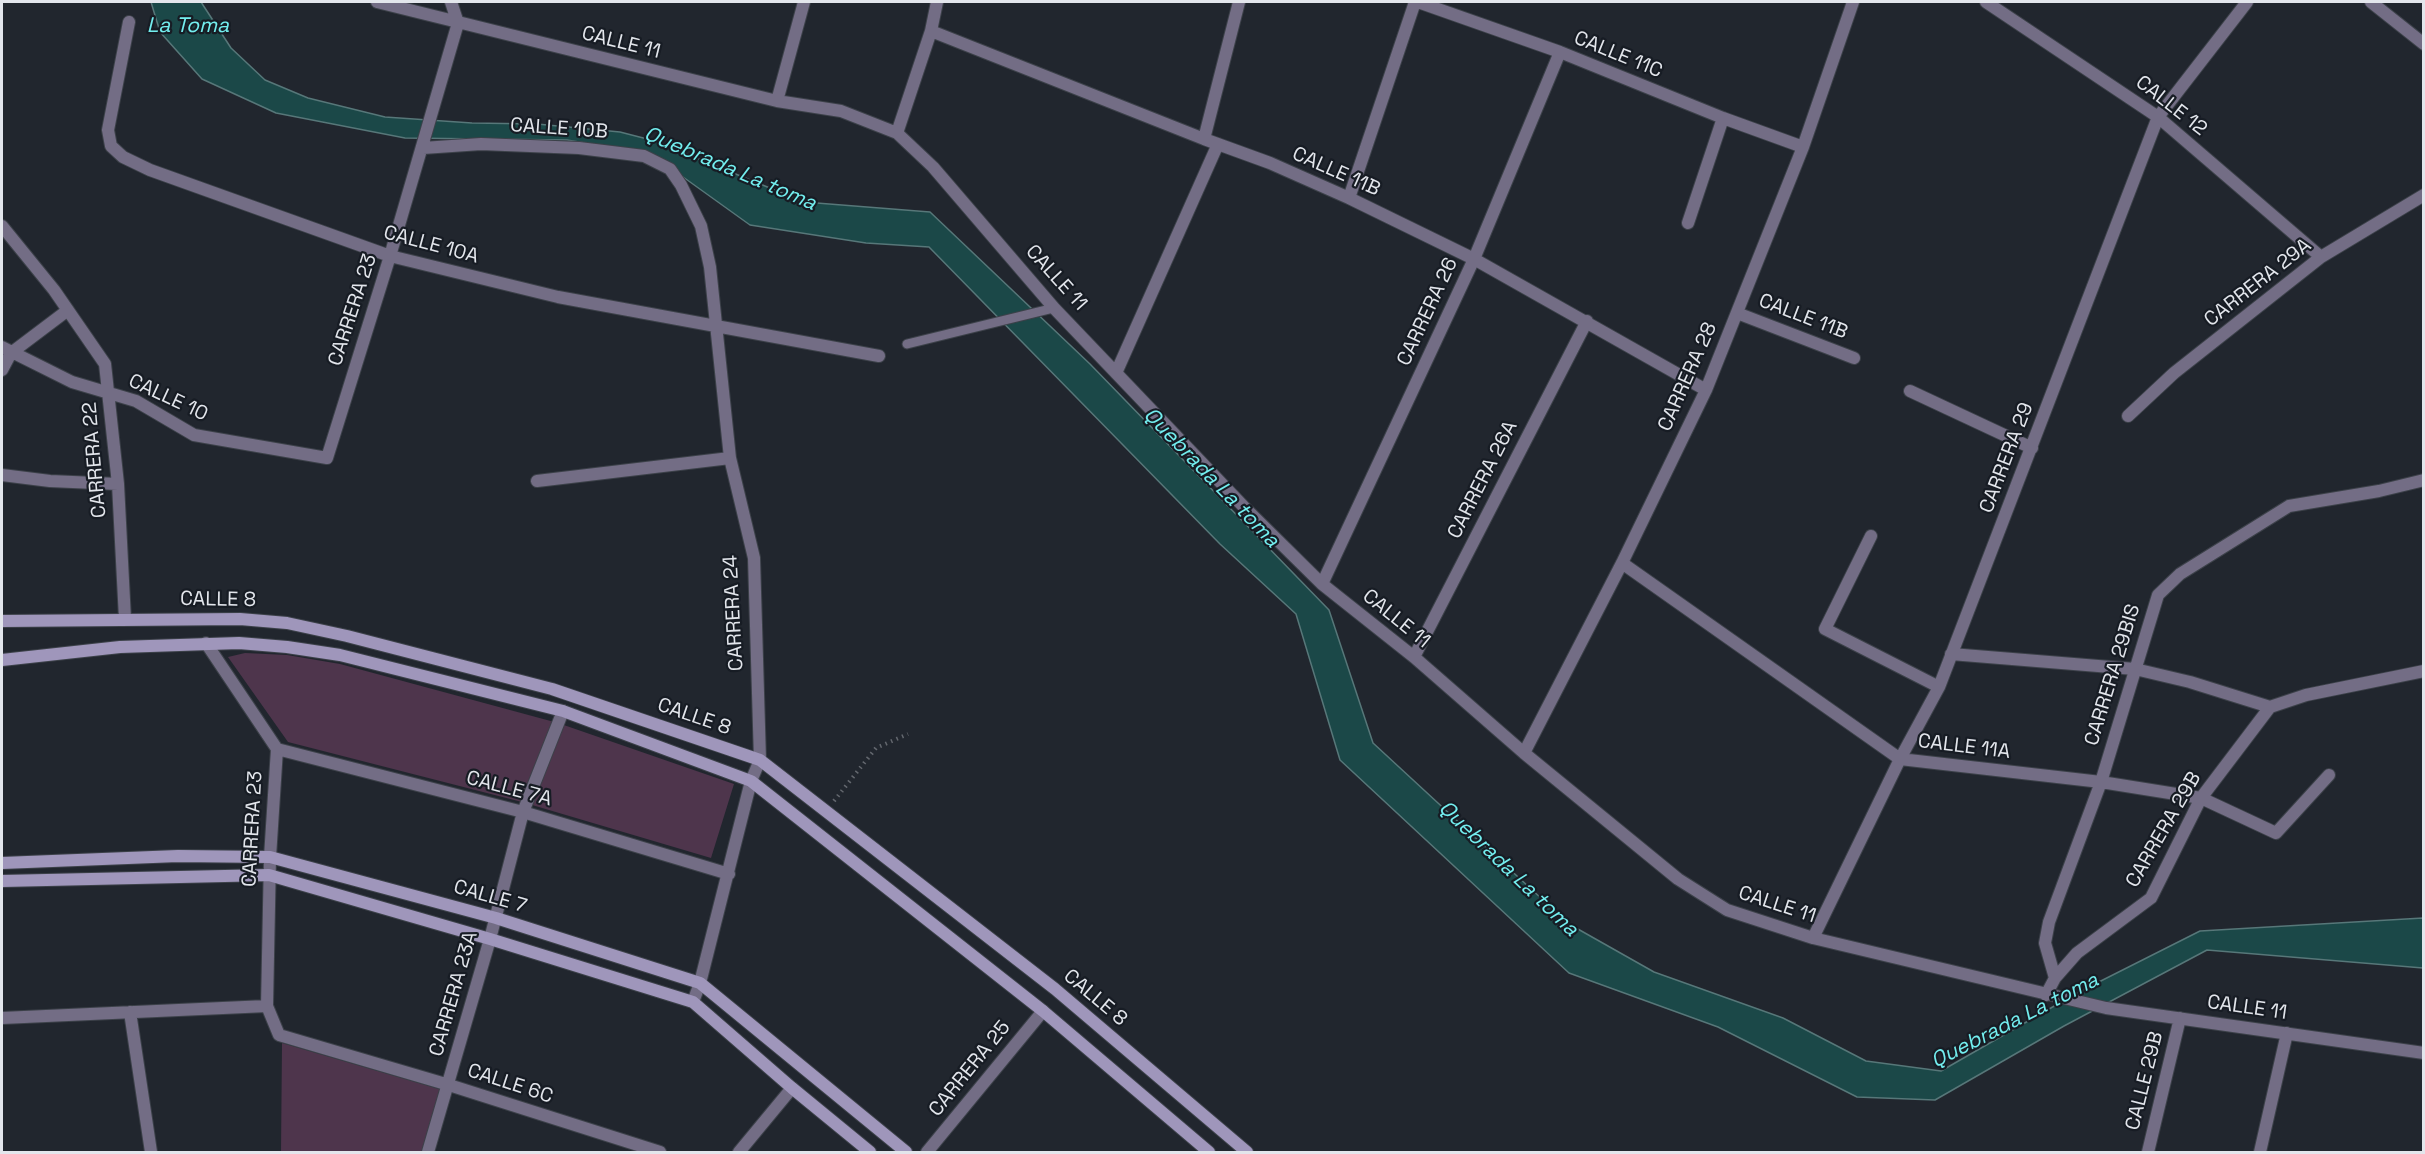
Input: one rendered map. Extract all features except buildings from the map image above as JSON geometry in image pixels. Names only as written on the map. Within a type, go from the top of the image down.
[{"type":"main road","name":"CALLE 8","points":[[2,621],[240,619],[287,623],[347,636],[552,689],[760,760],[1055,989],[1246,1152]]},
{"type":"main road","name":"CALLE 8","points":[[2,660],[120,647],[239,643],[340,655],[563,711],[751,781],[1043,1011],[1209,1152]]},
{"type":"main road","name":"CALLE 7","points":[[2,863],[178,856],[270,857],[496,918],[700,983],[906,1152]]},
{"type":"main road","name":"CALLE 7","points":[[2,881],[269,875],[490,939],[693,1002],[870,1152]]},
{"type":"street","points":[[377,2],[458,23]]},
{"type":"street","points":[[451,2],[458,23]]},
{"type":"street","points":[[777,101],[804,2]]},
{"type":"street","points":[[897,133],[931,31],[937,2]]},
{"type":"street","points":[[1204,140],[1239,2]]},
{"type":"street","points":[[1349,198],[1416,2]]},
{"type":"street","name":"CALLE 11C","points":[[1416,2],[1560,52],[1723,118],[1803,147]]},
{"type":"street","name":"CARRERA 28","points":[[1524,753],[1622,563],[1706,390],[1803,147],[1853,2]]},
{"type":"street","name":"CALLE 12","points":[[1986,2],[2158,117],[2321,257]]},
{"type":"street","name":"CARRERA 29","points":[[1813,938],[1900,759],[1939,687],[2158,117],[2247,2]]},
{"type":"street","points":[[2371,2],[2424,44]]},
{"type":"street","name":"CALLE 10A","points":[[129,22],[108,130],[111,146],[123,157],[150,170],[390,256],[558,297],[879,356]]},
{"type":"street","name":"CALLE 11","points":[[458,23],[777,101],[841,111],[897,133],[933,167],[1054,308],[1244,507],[1322,584],[1414,657],[1524,753],[1678,879],[1727,910],[1813,938],[2106,1008],[2424,1053]]},
{"type":"street","name":"CARRERA 23","points":[[327,458],[390,256],[458,23]]},
{"type":"street","name":"CALLE 11B","points":[[931,31],[1204,140],[1270,163],[1349,198],[1474,259],[1706,390]]},
{"type":"street","name":"CARRERA 26","points":[[1322,584],[1474,259],[1560,52]]},
{"type":"street","points":[[1688,223],[1723,118]]},
{"type":"street","name":"CALLE 10B","points":[[423,146],[482,144],[579,148],[644,156],[659,162],[670,170],[681,185]]},
{"type":"street","points":[[1116,373],[1218,144]]},
{"type":"street","name":"CARRERA 24","points":[[681,185],[701,226],[710,267],[730,458],[754,558],[760,760],[751,781],[729,874],[693,1002]]},
{"type":"street","name":"CARRERA 29A","points":[[2128,417],[2174,373],[2321,257],[2424,195]]},
{"type":"street","name":"CARRERA 22","points":[[2,226],[68,310],[105,364],[118,484],[125,619]]},
{"type":"street","points":[[2,370],[7,350],[68,310]]},
{"type":"street","name":"CALLE 11B","points":[[1737,313],[1854,358]]},
{"type":"street","name":"CARRERA 26A","points":[[1414,657],[1587,321]]},
{"type":"street","name":"CALLE 10","points":[[7,350],[72,382],[136,401],[194,435],[327,458]]},
{"type":"street","points":[[1910,391],[2032,448]]},
{"type":"street","points":[[537,481],[730,458]]},
{"type":"street","points":[[2,475],[50,481],[118,484]]},
{"type":"street","name":"CARRERA 29BIS","points":[[2055,978],[2045,943],[2049,922],[2101,782],[2158,595],[2180,574],[2289,506],[2379,491],[2424,480]]},
{"type":"street","points":[[1871,536],[1826,629],[1939,687]]},
{"type":"street","name":"CALLE 11A","points":[[1622,563],[1900,759],[2101,782],[2201,798],[2276,833],[2329,775]]},
{"type":"street","name":"CARRERA 23","points":[[206,644],[277,749],[269,875],[267,1006],[279,1035]]},
{"type":"street","points":[[1951,654],[2135,669],[2190,682],[2270,707],[2306,695],[2424,671]]},
{"type":"street","name":"CARRERA 29B","points":[[2049,995],[2055,978],[2078,954],[2151,898],[2201,798],[2270,707]]},
{"type":"street","name":"CARRERA 23A","points":[[428,1152],[496,918],[523,812],[563,711]]},
{"type":"street","name":"CALLE 7A","points":[[277,749],[523,812],[729,874]]},
{"type":"street","points":[[2,1018],[267,1006]]},
{"type":"street","name":"CARRERA 25","points":[[927,1152],[1043,1011]]},
{"type":"street","points":[[130,1012],[151,1152]]},
{"type":"street","name":"CALLE 29B","points":[[2148,1152],[2180,1018]]},
{"type":"street","points":[[2260,1152],[2287,1033]]},
{"type":"street","name":"CALLE 6C","points":[[279,1035],[449,1085],[660,1152]]},
{"type":"street","points":[[739,1152],[792,1088]]},
{"type":"lane","points":[[907,344],[1054,308]]},
{"type":"path","points":[[826,811],[876,748],[908,734]]},
{"type":"shaded area","points":[[245,653],[287,655],[340,664],[558,723],[734,784],[711,858],[522,802],[288,742],[228,657]]},
{"type":"shaded area","points":[[282,1043],[443,1090],[424,1152],[281,1152]]},
{"type":"water","name":"La Toma","points":[[151,2],[201,2],[231,48],[265,80],[308,98],[385,117],[472,123],[537,124],[620,132],[655,141],[804,202],[930,212],[1090,364],[1329,610],[1373,743],[1569,924],[1654,972],[1783,1018],[1866,1061],[1941,1071],[2077,993],[2200,931],[2423,918],[2423,968],[2207,950],[2064,1026],[1935,1100],[1857,1097],[1718,1027],[1569,973],[1340,760],[1296,614],[1220,544],[929,247],[866,243],[750,225],[651,154],[567,140],[405,138],[276,113],[202,79],[160,32]]},
{"type":"water label","name":"Quebrada La toma","points":[[730,169]]},
{"type":"water label","name":"Quebrada La toma","points":[[1211,478]]},
{"type":"water label","name":"Quebrada La toma","points":[[1508,869]]},
{"type":"water label","name":"Quebrada La toma","points":[[2015,1021]]}]
